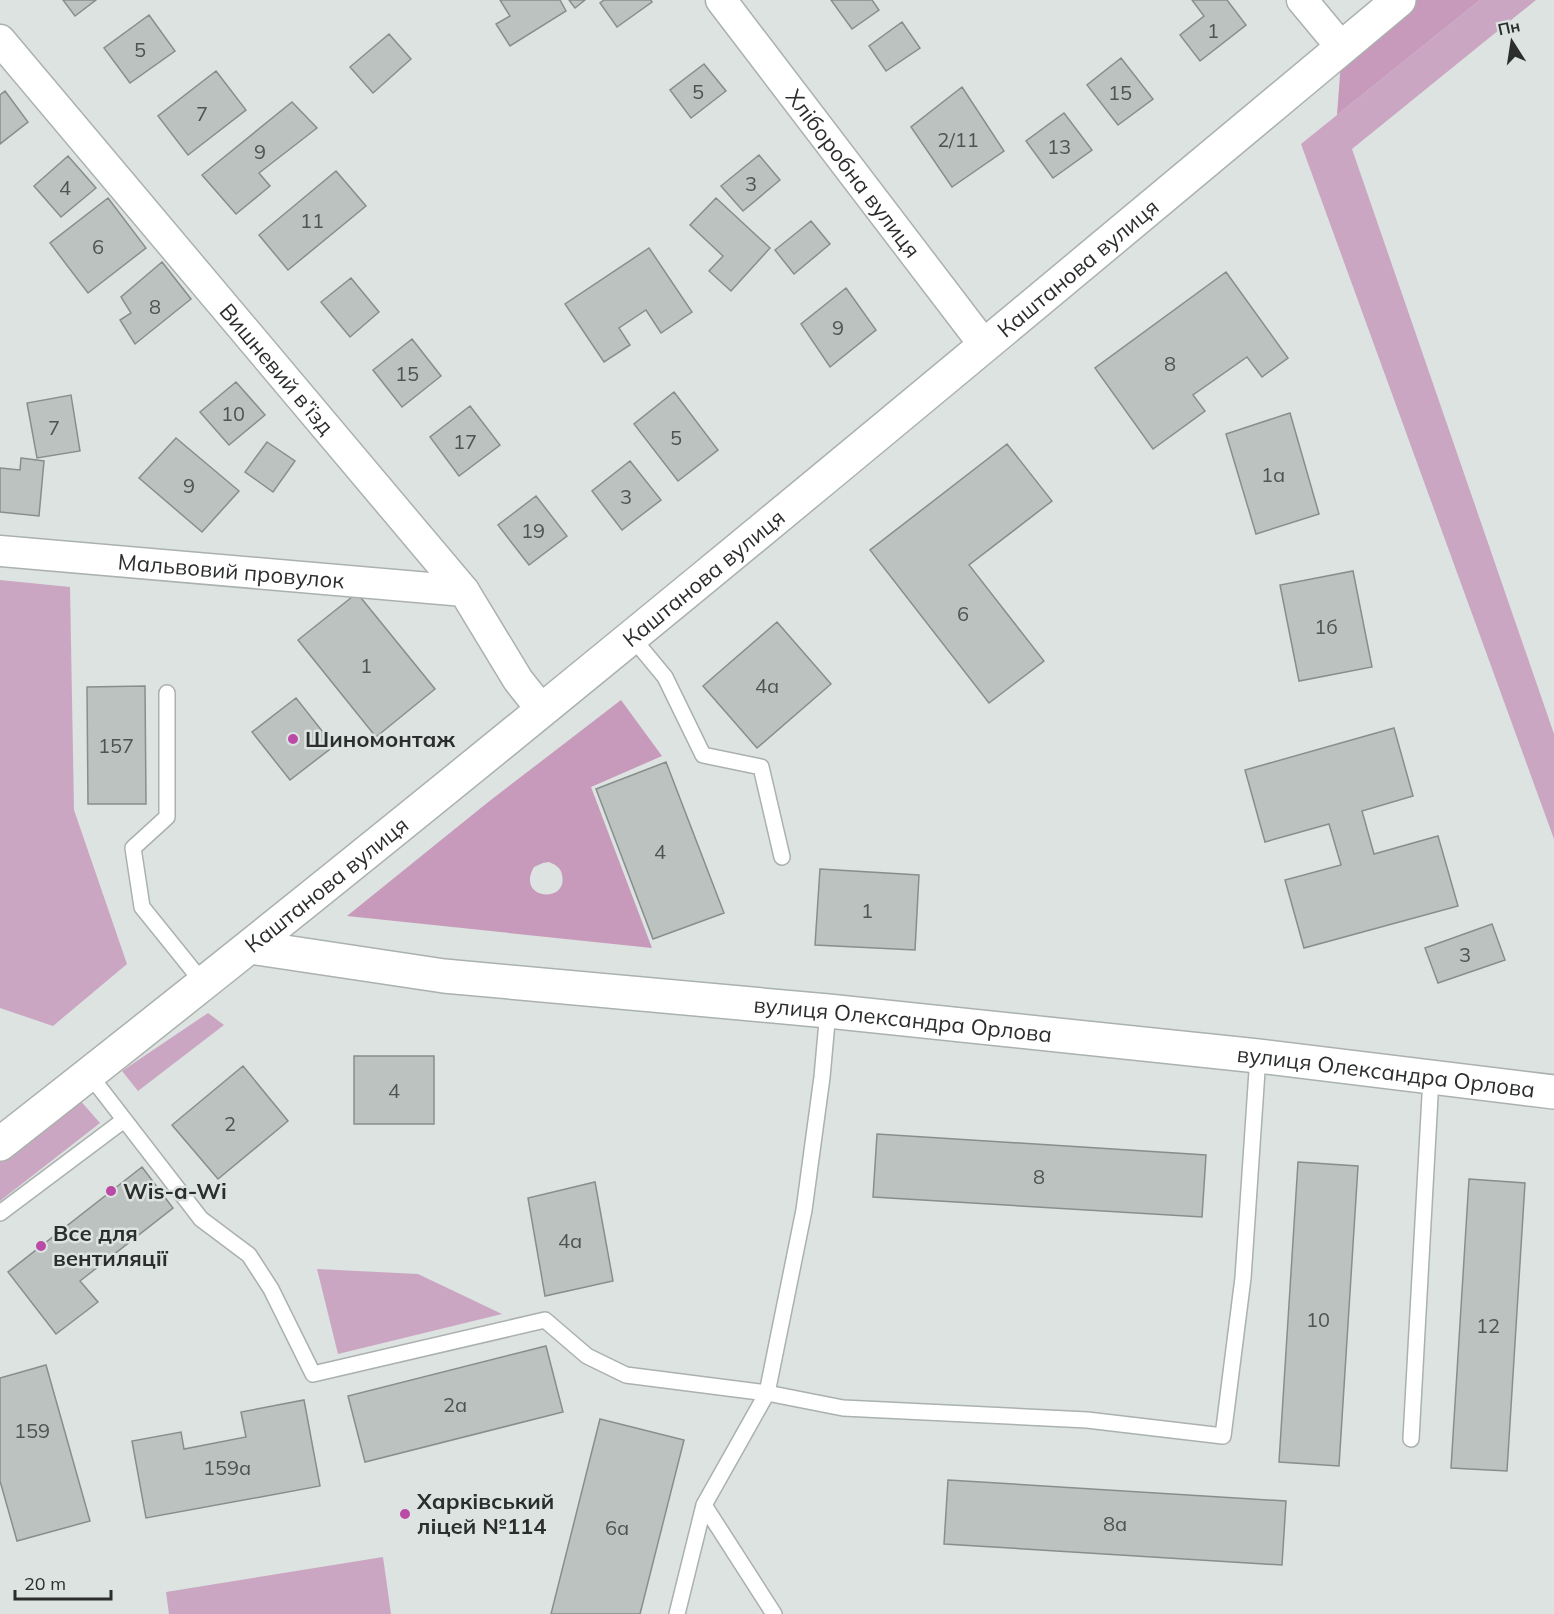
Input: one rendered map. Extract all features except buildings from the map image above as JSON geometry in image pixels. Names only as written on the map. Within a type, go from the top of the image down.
[{"type":"street","name":"Хліборобна вулиця","points":[[721,0],[986,346]]},
{"type":"street","points":[[1302,0],[1342,48]]},
{"type":"street","name":"Каштанова вулиця","points":[[0,1144],[204,984],[541,710],[986,346],[1399,0]]},
{"type":"street","name":"Вишневий в’їзд","points":[[0,40],[464,591],[518,680],[541,710]]},
{"type":"street","name":"Мальвовий провулок","points":[[0,551],[464,591]]},
{"type":"street","name":"вулиця Олександра Орлова","points":[[251,946],[444,976],[828,1011],[1258,1056],[1554,1092]]},
{"type":"lane","points":[[631,636],[665,677],[703,755],[761,767],[782,857]]},
{"type":"lane","points":[[168,693],[167,817],[133,848],[142,907],[204,984]]},
{"type":"lane","points":[[677,1614],[705,1505],[767,1393],[804,1210],[822,1077],[828,1011]]},
{"type":"lane","points":[[89,1074],[201,1219],[249,1255],[271,1289],[313,1374],[545,1320],[587,1356],[626,1375],[767,1393],[843,1408],[1088,1420],[1224,1436],[1243,1278],[1258,1056]]},
{"type":"lane","points":[[1411,1439],[1431,1078]]},
{"type":"lane","points":[[0,1213],[124,1120]]},
{"type":"lane","points":[[705,1505],[774,1614]]},
{"type":"shaded area","points":[[1402,0],[1480,0],[1337,115],[1342,48]]},
{"type":"shaded area","points":[[1480,0],[1536,0],[1352,149],[1554,734],[1554,839],[1301,144]]},
{"type":"shaded area","points":[[0,580],[70,587],[74,810],[127,964],[53,1026],[0,1008]]},
{"type":"shaded area","points":[[621,700],[662,756],[591,787],[652,948],[347,916],[487,803]],"holes":[[[549,862],[561,870],[562,884],[558,891],[551,894],[536,892],[531,886],[530,878],[534,867]]]},
{"type":"shaded area","points":[[208,1013],[224,1025],[138,1091],[122,1071]]},
{"type":"shaded area","points":[[78,1098],[100,1123],[0,1201],[0,1162]]},
{"type":"shaded area","points":[[317,1269],[418,1274],[502,1314],[338,1354]]},
{"type":"shaded area","points":[[383,1557],[391,1614],[169,1614],[166,1592]]},
{"type":"place","name":"Шиномонтаж","points":[[293,739]]},
{"type":"place","name":"Wis-a-Wi","points":[[111,1191]]},
{"type":"place","name":"Все для вентиляції","points":[[41,1246]]},
{"type":"place","name":"Харківський ліцей №114","points":[[405,1514]]}]
